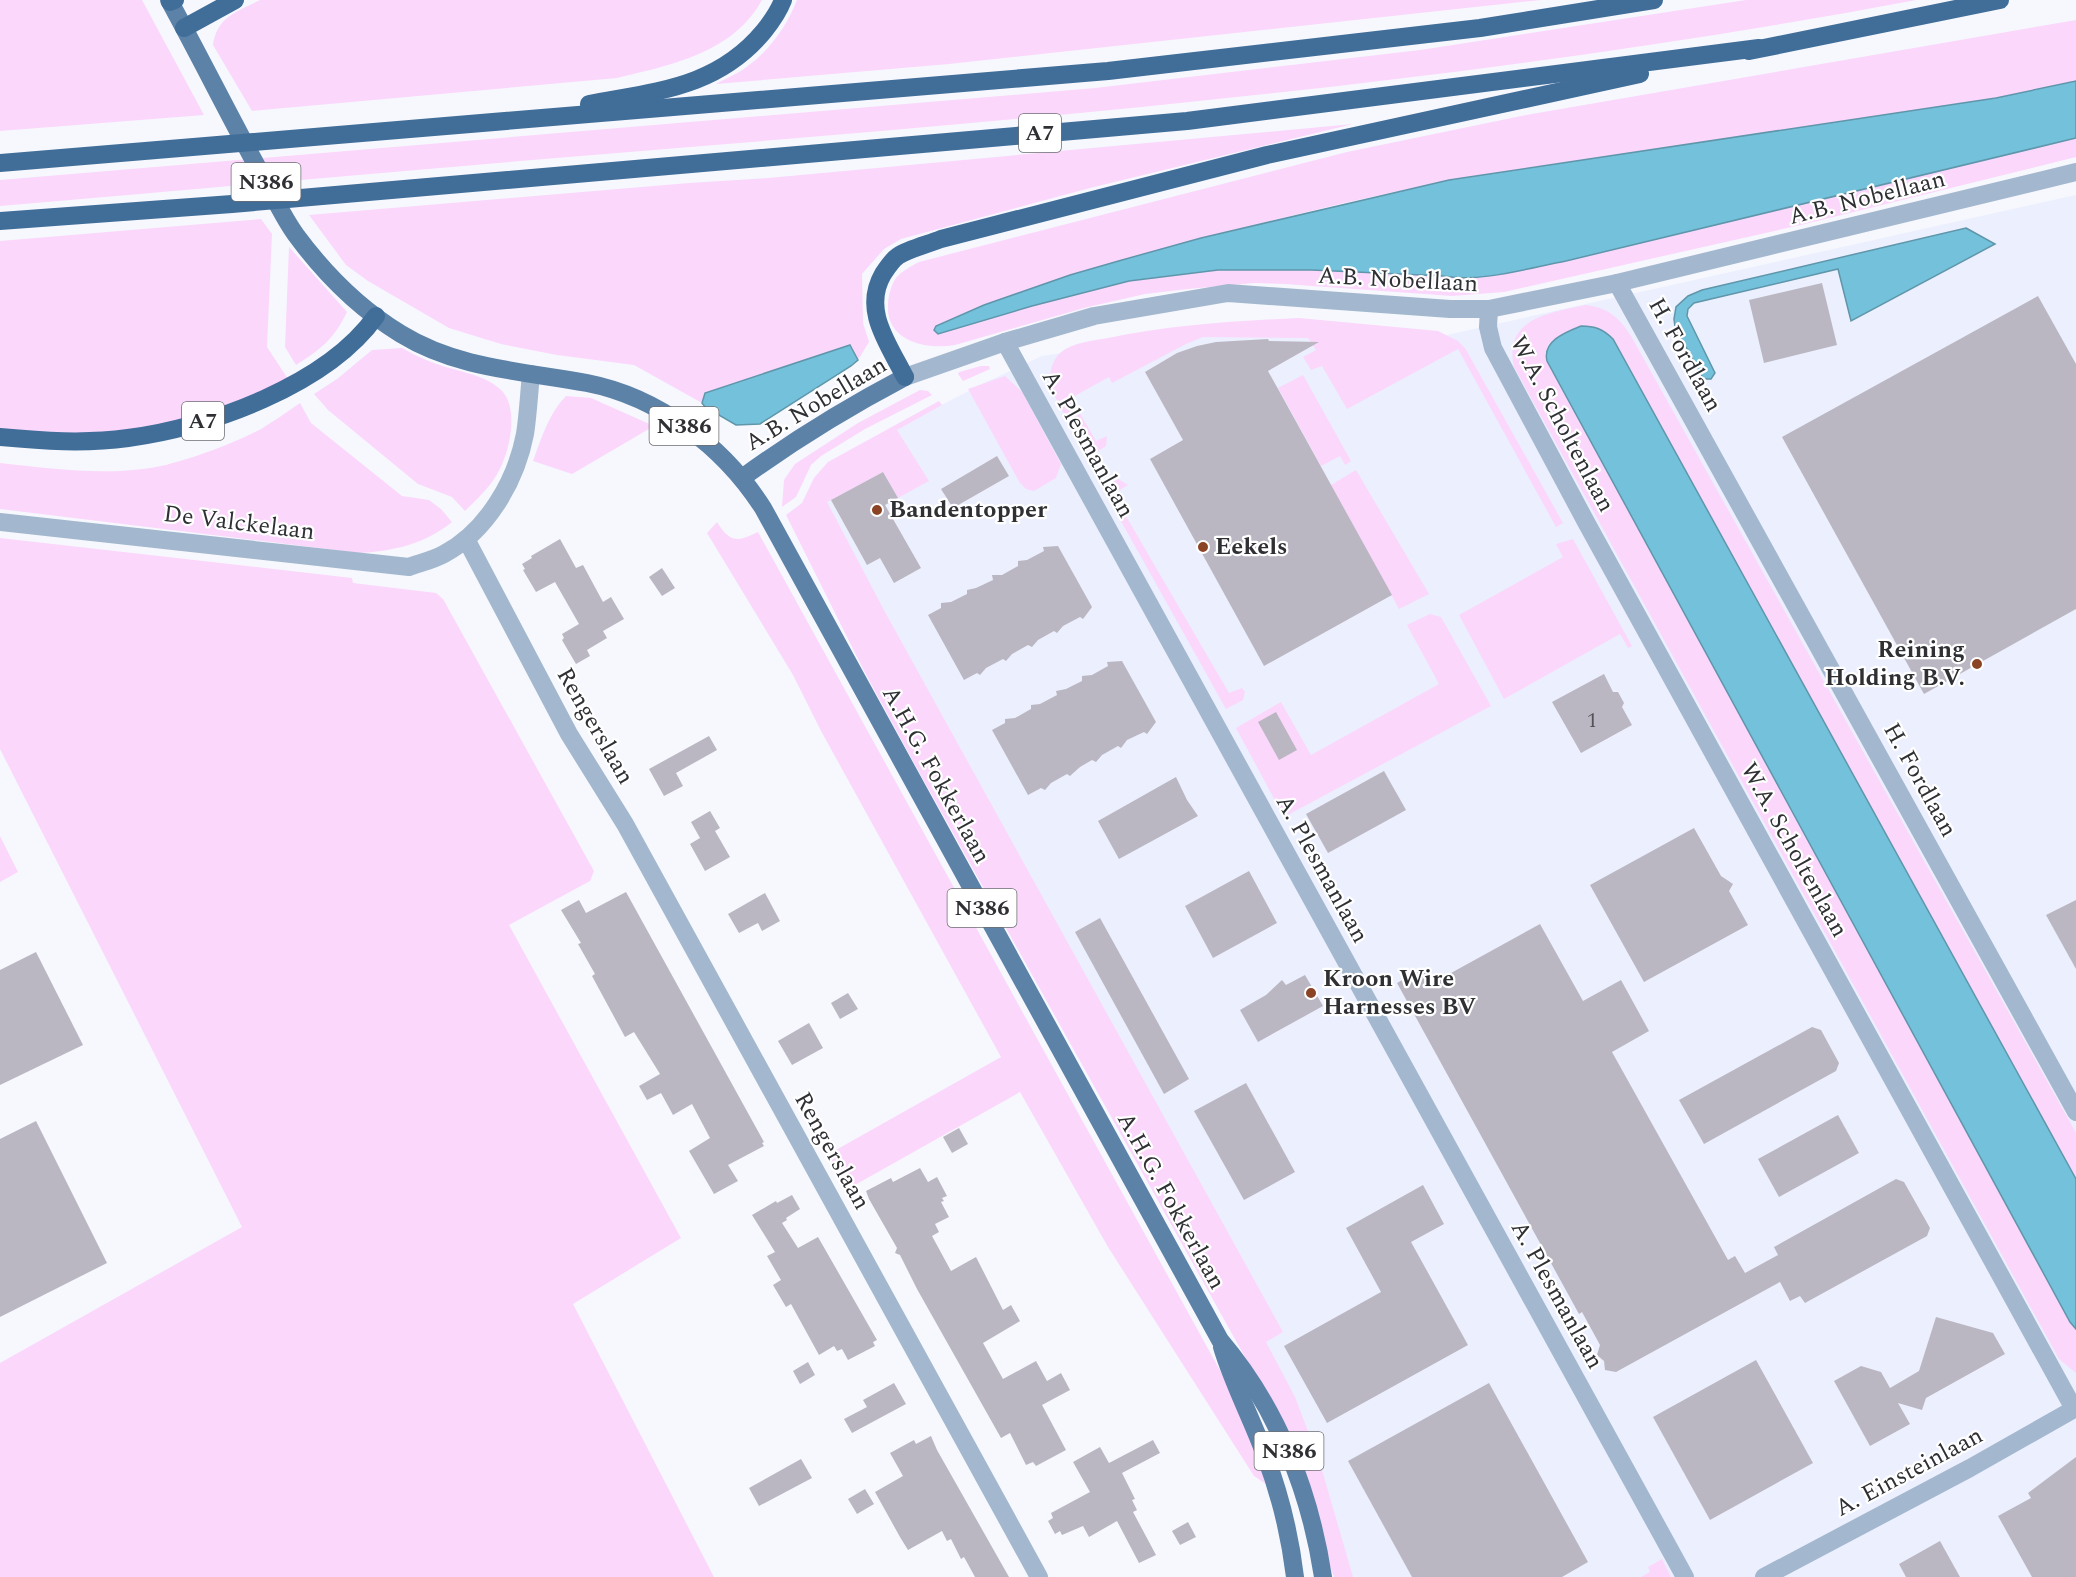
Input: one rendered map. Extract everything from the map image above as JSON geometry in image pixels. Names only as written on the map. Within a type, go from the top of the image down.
[{"type":"highway","points":[[184,28],[235,0]]},
{"type":"highway","name":"A7","points":[[504,121],[673,88],[707,76],[742,55],[778,13],[783,0]]},
{"type":"highway","name":"A7","points":[[0,163],[1108,71],[1480,28],[1654,0]]},
{"type":"highway","name":"A7","points":[[905,377],[880,327],[874,308],[874,296],[886,268],[898,255],[941,239],[1267,155],[1759,48],[2000,0]]},
{"type":"highway","name":"A7","points":[[0,221],[232,204],[1187,121],[1759,48]]},
{"type":"highway","name":"A7","points":[[0,436],[39,441],[103,441],[173,430],[217,417],[294,385],[325,366],[358,338],[376,316]]},
{"type":"main road","name":"N386","points":[[171,1],[220,100],[295,234],[344,289],[376,316],[428,349],[479,366],[531,374]]},
{"type":"main road","name":"A.H.G. Fokkerlaan","points":[[531,374],[615,389],[685,427],[716,452],[742,478],[769,519],[1220,1340],[1229,1369],[1266,1457],[1286,1529],[1295,1577]]},
{"type":"main road","name":"A.B. Nobellaan","points":[[742,478],[826,420],[905,377]]},
{"type":"main road","name":"A.H.G. Fokkerlaan","points":[[1220,1340],[1240,1363],[1285,1443],[1307,1503],[1323,1577]]},
{"type":"street","name":"A.B. Nobellaan","points":[[905,377],[1005,342],[1094,316],[1228,293],[1450,309],[1489,309],[1617,282],[2076,172]]},
{"type":"street","name":"H. Fordlaan","points":[[1617,282],[2076,1112]]},
{"type":"street","name":"W.A. Scholtenlaan","points":[[1489,309],[1488,327],[1493,348],[1591,532],[2075,1409]]},
{"type":"street","name":"A. Plesmanlaan","points":[[1005,342],[1685,1577]]},
{"type":"street","points":[[466,539],[491,513],[516,469],[525,434],[531,374]]},
{"type":"street","name":"De Valckelaan","points":[[0,522],[409,567],[443,555],[466,539]]},
{"type":"street","name":"Rengerslaan","points":[[466,539],[569,734],[631,835],[1039,1577]]},
{"type":"street","name":"A. Einsteinlaan","points":[[1764,1577],[1970,1468],[2075,1409]]},
{"type":"shaded area","points":[[0,0],[142,0],[204,115],[0,131]]},
{"type":"shaded area","points":[[260,0],[762,0],[750,18],[718,45],[679,62],[617,78],[252,111],[213,45],[215,35],[224,21]]},
{"type":"shaded area","points":[[797,0],[1541,0],[949,64],[716,84],[745,68],[764,52],[789,18]]},
{"type":"shaded area","points":[[1746,0],[1916,0],[1605,51],[1293,91],[980,122],[0,206],[0,180],[1095,88],[1420,50]]},
{"type":"shaded area","points":[[2076,20],[2076,81],[1996,98],[1449,180],[1340,204],[1201,238],[1070,275],[935,334],[1129,281],[1218,270],[1312,270],[1443,276],[1457,279],[1516,271],[2076,138],[2076,157],[1805,224],[1504,292],[1452,296],[1254,283],[1188,289],[1145,294],[1088,307],[955,345],[944,346],[910,341],[894,328],[889,318],[888,305],[894,281],[898,275],[919,262],[1347,152],[1526,115]]},
{"type":"shaded area","points":[[1353,124],[1090,188],[901,239],[884,249],[862,274],[863,323],[869,342],[858,360],[849,345],[705,393],[702,403],[634,365],[557,355],[501,344],[449,328],[368,281],[346,265],[309,215],[768,178]]},
{"type":"shaded area","points":[[2076,195],[2076,1577],[1346,1577],[1327,1494],[813,488],[834,461],[980,385],[1042,356],[1259,325],[1438,337]]},
{"type":"shaded area","points":[[261,219],[272,234],[267,347],[290,382],[132,437],[0,430],[0,241]]},
{"type":"shaded area","points":[[289,247],[347,312],[326,343],[296,365],[285,347]]},
{"type":"shaded area","points":[[1585,305],[1600,308],[1612,314],[1631,336],[2076,1133],[2076,1179],[1613,339],[1555,339],[1548,345],[1545,354],[2070,1322],[2076,1329],[2076,1373],[2059,1359],[1514,367],[1512,351],[1522,328],[1544,315]]},
{"type":"shaded area","points":[[1299,318],[1438,331],[1458,341],[1465,348],[1563,523],[1556,527],[1458,349],[1347,409],[1322,366],[1311,370],[1303,357],[1316,350],[1308,338],[1203,337],[1112,383],[1109,377],[1071,398],[1096,441],[1107,436],[1106,446],[1087,458],[1050,387],[1050,373],[1054,360],[1065,349],[1077,344],[1179,327]]},
{"type":"shaded area","points":[[402,348],[431,362],[485,379],[500,389],[510,407],[511,432],[501,467],[493,481],[465,511],[452,497],[418,484],[328,410],[314,394],[337,379],[372,350]]},
{"type":"shaded area","points":[[989,366],[990,369],[963,381],[958,374],[959,372]]},
{"type":"shaded area","points":[[1303,375],[1351,461],[1345,465],[1340,456],[1321,466],[1278,388]]},
{"type":"shaded area","points":[[1005,376],[1022,392],[1061,464],[1056,478],[1034,491],[1026,489],[1020,483],[968,389]]},
{"type":"shaded area","points":[[920,390],[928,391],[932,395],[865,429],[821,456],[811,465],[796,497],[782,507],[784,480],[795,464],[858,423]]},
{"type":"shaded area","points":[[566,396],[591,398],[654,426],[572,474],[533,461],[550,418]]},
{"type":"shaded area","points":[[939,401],[942,405],[897,430],[929,481],[898,498],[883,472],[827,502],[885,612],[1283,1332],[1266,1342],[1295,1397],[1320,1463],[1353,1577],[1334,1577],[1265,1393],[914,763],[863,669],[786,515],[802,503],[814,478],[828,462]]},
{"type":"shaded area","points":[[300,403],[311,423],[402,496],[429,500],[452,522],[431,536],[409,545],[360,553],[0,509],[0,463],[104,471],[146,469],[166,465],[214,450],[251,434]]},
{"type":"shaded area","points":[[1356,470],[1429,594],[1399,609],[1331,485]]},
{"type":"shaded area","points":[[1118,479],[1128,485],[1113,494],[1229,693],[1242,688],[1245,692],[1243,700],[1226,709],[1102,487]]},
{"type":"shaded area","points":[[717,522],[726,534],[735,539],[745,538],[758,532],[1244,1414],[1272,1488],[1254,1476],[1108,1247],[1020,1092],[846,1190],[827,1155],[1001,1057],[821,731],[793,675],[707,533]]},
{"type":"shaded area","points":[[0,538],[352,578],[353,583],[436,593],[443,599],[594,871],[590,881],[509,925],[681,1238],[573,1304],[714,1577],[0,1577],[0,1363],[242,1227],[0,749]]},
{"type":"shaded area","points":[[1573,539],[1632,646],[1628,648],[1620,634],[1504,699],[1459,615],[1563,557],[1556,544]]},
{"type":"shaded area","points":[[1430,614],[1441,617],[1491,706],[1284,817],[1236,728],[1281,702],[1311,755],[1439,684],[1407,625]]},
{"type":"shaded area","points":[[0,836],[18,872],[0,882]]},
{"type":"shaded area","points":[[1662,1559],[1671,1577],[1641,1577],[1650,1572],[1648,1567]]},
{"type":"water","points":[[2076,81],[2076,138],[1566,261],[1472,278],[1312,270],[1218,270],[1129,281],[1032,306],[938,334],[934,330],[936,326],[984,305],[1070,275],[1201,238],[1449,180],[1996,98]]},
{"type":"water","points":[[1966,228],[1995,244],[1851,321],[1838,269],[1694,303],[1688,309],[1687,316],[1715,373],[1711,379],[1704,379],[1675,327],[1676,307],[1688,296],[1702,290]]},
{"type":"water","points":[[1581,326],[1598,329],[1613,339],[2076,1179],[2076,1329],[2070,1322],[1547,361],[1548,348],[1556,338]]},
{"type":"water","points":[[850,345],[858,360],[760,424],[736,425],[702,403],[705,393]]},
{"type":"building","points":[[1822,283],[1837,345],[1764,363],[1749,300]]},
{"type":"building","points":[[2038,296],[2076,364],[2076,609],[1924,694],[1782,437]]},
{"type":"building","points":[[1268,339],[1269,341],[1319,342],[1268,371],[1392,595],[1264,666],[1150,459],[1183,440],[1145,372],[1177,353],[1197,346],[1216,342]]},
{"type":"building","points":[[997,456],[1009,476],[953,508],[941,489]]},
{"type":"building","points":[[883,472],[898,498],[885,505],[921,568],[894,583],[880,558],[867,565],[831,500]]},
{"type":"building","points":[[560,539],[576,568],[583,565],[603,602],[611,597],[624,619],[603,631],[607,638],[587,650],[590,656],[576,664],[562,640],[564,638],[562,634],[579,624],[555,582],[536,592],[522,564]]},
{"type":"building","points":[[1058,546],[1092,607],[1083,619],[1080,617],[1063,626],[1057,633],[1054,631],[1038,640],[1032,647],[1028,645],[1012,654],[1006,661],[1003,659],[986,668],[980,675],[977,673],[964,680],[928,615],[941,608],[941,603],[951,602],[967,594],[967,590],[993,580],[992,575],[1002,575],[1018,566],[1018,561],[1027,560],[1044,551],[1043,547]]},
{"type":"building","points":[[662,568],[675,588],[662,596],[649,577]]},
{"type":"building","points":[[1122,661],[1156,722],[1147,734],[1144,732],[1127,740],[1121,748],[1118,746],[1102,755],[1096,762],[1092,760],[1070,776],[1067,774],[1051,783],[1045,790],[1041,788],[1028,795],[992,730],[1005,723],[1005,719],[1015,718],[1031,709],[1031,705],[1040,704],[1057,695],[1056,691],[1082,681],[1082,676],[1092,675],[1108,666],[1107,662]]},
{"type":"building","points":[[1604,674],[1613,692],[1618,692],[1624,703],[1622,707],[1632,725],[1581,753],[1552,702]]},
{"type":"building","points":[[1276,712],[1297,750],[1279,760],[1258,722]]},
{"type":"building","points":[[709,736],[717,750],[676,773],[683,786],[664,796],[649,769]]},
{"type":"building","points":[[1384,771],[1406,810],[1328,853],[1306,814]]},
{"type":"building","points":[[1176,777],[1198,816],[1119,859],[1098,821]]},
{"type":"building","points":[[710,811],[720,828],[715,831],[730,857],[705,871],[690,844],[700,838],[691,822]]},
{"type":"building","points":[[1694,828],[1721,876],[1733,884],[1729,891],[1748,925],[1644,982],[1590,885]]},
{"type":"building","points":[[1249,871],[1277,923],[1213,958],[1185,906]]},
{"type":"building","points":[[626,892],[764,1142],[762,1143],[764,1146],[728,1165],[738,1181],[714,1194],[689,1151],[710,1138],[692,1104],[673,1115],[661,1093],[647,1100],[639,1086],[660,1074],[634,1032],[625,1037],[592,976],[595,974],[578,944],[581,943],[561,910],[579,900],[586,913]]},
{"type":"building","points":[[765,893],[780,921],[762,931],[758,923],[739,933],[728,914]]},
{"type":"building","points":[[2076,900],[2076,969],[2046,915]]},
{"type":"building","points":[[1100,918],[1189,1079],[1164,1094],[1075,932]]},
{"type":"building","points":[[1540,924],[1583,1001],[1621,980],[1649,1031],[1612,1052],[1728,1260],[1735,1256],[1745,1273],[1778,1255],[1774,1247],[1896,1179],[1904,1182],[1930,1228],[1927,1236],[1805,1303],[1800,1296],[1790,1301],[1780,1282],[1616,1372],[1605,1370],[1604,1361],[1597,1355],[1600,1345],[1582,1312],[1579,1314],[1397,983],[1423,968],[1431,984]]},
{"type":"building","points":[[36,952],[83,1045],[0,1085],[0,970]]},
{"type":"building","points":[[1305,975],[1323,1006],[1258,1042],[1240,1010],[1266,995],[1282,980],[1286,985]]},
{"type":"building","points":[[848,993],[858,1009],[840,1019],[831,1003]]},
{"type":"building","points":[[809,1023],[823,1048],[792,1065],[778,1041]]},
{"type":"building","points":[[1812,1027],[1821,1030],[1839,1063],[1836,1071],[1704,1144],[1679,1100]]},
{"type":"building","points":[[1246,1083],[1295,1172],[1244,1200],[1194,1111]]},
{"type":"building","points":[[1838,1115],[1859,1153],[1779,1197],[1758,1159]]},
{"type":"building","points":[[36,1121],[107,1263],[0,1317],[0,1139]]},
{"type":"building","points":[[959,1128],[968,1144],[952,1153],[943,1137]]},
{"type":"building","points":[[920,1168],[928,1182],[937,1177],[947,1196],[942,1198],[944,1201],[941,1202],[949,1217],[935,1224],[939,1232],[932,1236],[951,1271],[976,1257],[1003,1310],[1011,1305],[1020,1321],[983,1343],[1003,1379],[1036,1361],[1047,1381],[1061,1373],[1070,1390],[1042,1405],[1066,1450],[1036,1466],[1033,1462],[1026,1465],[1010,1433],[1001,1438],[900,1255],[895,1253],[897,1248],[869,1199],[866,1191],[891,1178],[893,1182]]},
{"type":"building","points":[[1423,1185],[1444,1224],[1411,1242],[1468,1345],[1327,1423],[1284,1346],[1381,1292],[1346,1228]]},
{"type":"building","points":[[792,1195],[800,1209],[782,1223],[798,1248],[818,1237],[877,1340],[873,1342],[875,1346],[848,1360],[842,1349],[837,1351],[834,1346],[819,1355],[791,1304],[786,1307],[773,1285],[781,1280],[767,1256],[775,1252],[752,1215]]},
{"type":"building","points":[[1936,1317],[1993,1333],[2005,1354],[1926,1398],[1922,1410],[1898,1403],[1910,1424],[1870,1446],[1834,1381],[1861,1366],[1881,1372],[1890,1388],[1919,1371]]},
{"type":"building","points":[[1756,1360],[1813,1463],[1710,1520],[1653,1417]]},
{"type":"building","points":[[808,1362],[815,1375],[800,1384],[793,1371]]},
{"type":"building","points":[[894,1383],[906,1404],[852,1433],[844,1419],[867,1407],[863,1400]]},
{"type":"building","points":[[1489,1383],[1588,1562],[1562,1577],[1412,1577],[1348,1461]]},
{"type":"building","points":[[931,1436],[1009,1577],[975,1577],[964,1557],[961,1559],[951,1539],[947,1541],[942,1531],[908,1550],[875,1492],[903,1476],[890,1453],[914,1440],[916,1444]]},
{"type":"building","points":[[1153,1440],[1160,1453],[1122,1473],[1135,1499],[1132,1500],[1137,1510],[1133,1512],[1156,1555],[1139,1563],[1117,1521],[1089,1537],[1083,1526],[1062,1535],[1060,1531],[1055,1534],[1048,1521],[1053,1518],[1051,1513],[1090,1492],[1073,1462],[1100,1447],[1109,1463]]},
{"type":"building","points":[[2076,1457],[2076,1577],[2032,1577],[1998,1516],[2031,1498],[2028,1493]]},
{"type":"building","points":[[801,1459],[812,1478],[759,1506],[749,1488]]},
{"type":"building","points":[[865,1489],[874,1504],[857,1514],[848,1499]]},
{"type":"building","points":[[1188,1522],[1196,1537],[1180,1545],[1172,1531]]},
{"type":"building","points":[[1940,1541],[1960,1577],[1906,1577],[1899,1564]]},
{"type":"place","name":"Bandentopper","points":[[877,510]]},
{"type":"place","name":"Eekels","points":[[1203,547]]},
{"type":"place","name":"Reining Holding B.V.","points":[[1977,664]]},
{"type":"place","name":"Kroon Wire Harnesses BV","points":[[1311,993]]}]
